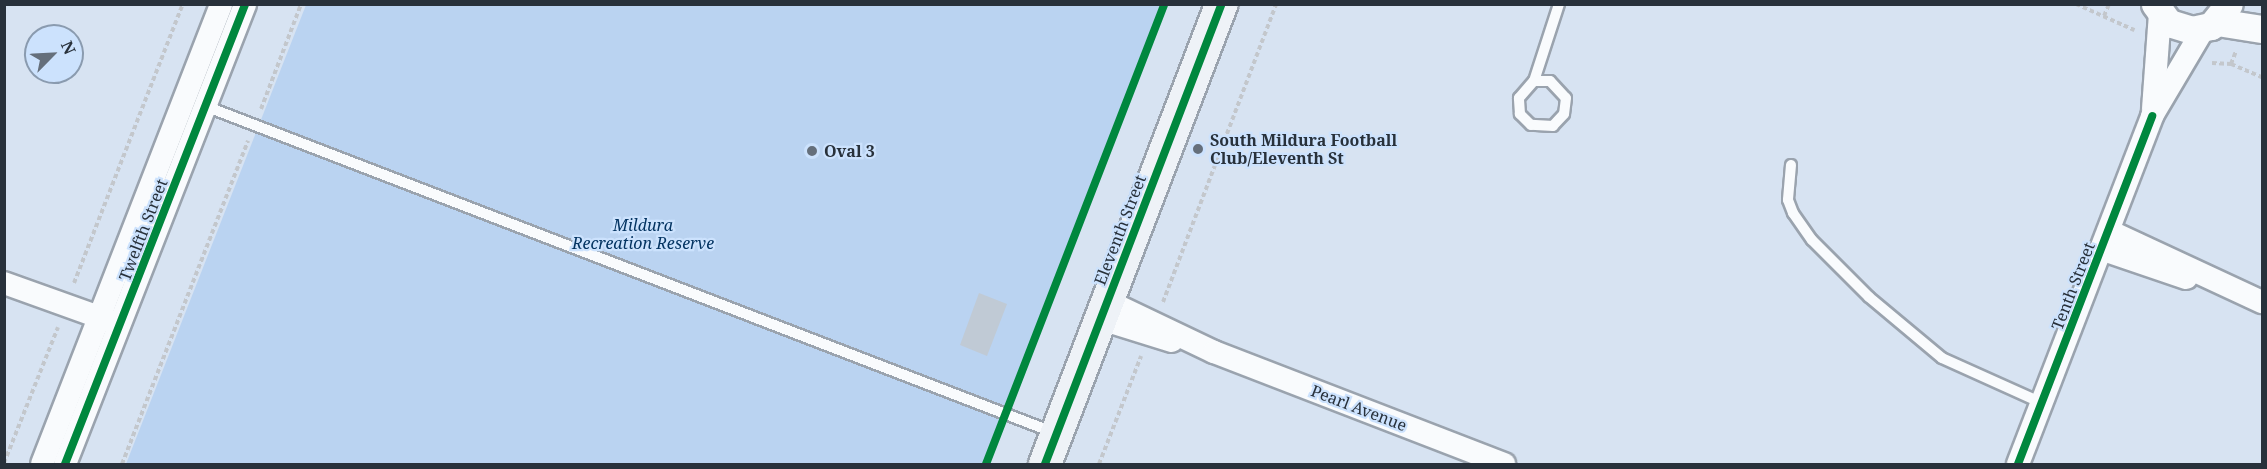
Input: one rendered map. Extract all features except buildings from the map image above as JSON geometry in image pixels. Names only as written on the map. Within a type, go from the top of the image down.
[{"type":"main road","name":"Eleventh Street","points":[[1045,465],[1222,4]]},
{"type":"street","name":"Twelfth Street","points":[[65,465],[110,321],[221,4]]},
{"type":"street","name":"Twelfth Street","points":[[42,465],[110,321],[204,106],[245,4]]},
{"type":"street","points":[[2158,9],[2180,28],[2217,18],[2262,29]]},
{"type":"street","name":"Tenth Street","points":[[2152,116],[2158,9]]},
{"type":"street","name":"Tenth Street","points":[[2018,465],[2152,116],[2217,18]]},
{"type":"street","points":[[2105,240],[2181,262],[2220,285],[2262,302]]},
{"type":"street","points":[[4,283],[110,321]]},
{"type":"street","name":"Pearl Avenue","points":[[1104,310],[1504,465]]},
{"type":"lane","points":[[1534,81],[1550,81],[1566,98],[1560,121],[1545,128],[1531,125],[1518,106],[1522,92],[1534,81],[1559,4]]},
{"type":"lane","points":[[204,106],[1056,434]]},
{"type":"lane","points":[[1791,165],[1788,200],[1793,213],[1812,240],[1869,297],[1942,358],[2042,403]]},
{"type":"path","points":[[4,463],[183,4]]},
{"type":"path","points":[[122,465],[301,4]]},
{"type":"path","points":[[1099,465],[1276,4]]},
{"type":"path","points":[[2076,4],[2129,25]]},
{"type":"path","points":[[2104,16],[2109,4]]},
{"type":"green space","name":"Mildura Recreation Reserve","points":[[306,5],[1160,5],[982,464],[126,464]]},
{"type":"cycle path","points":[[65,464],[245,4]]},
{"type":"cycle path","points":[[986,464],[1164,4]]},
{"type":"cycle path","points":[[1045,464],[1222,4]]},
{"type":"cycle path","points":[[2018,464],[2152,116]]},
{"type":"place","name":"South Mildura Football Club/Eleventh St","points":[[1198,149]]},
{"type":"place","name":"Oval 3","points":[[812,151]]}]
